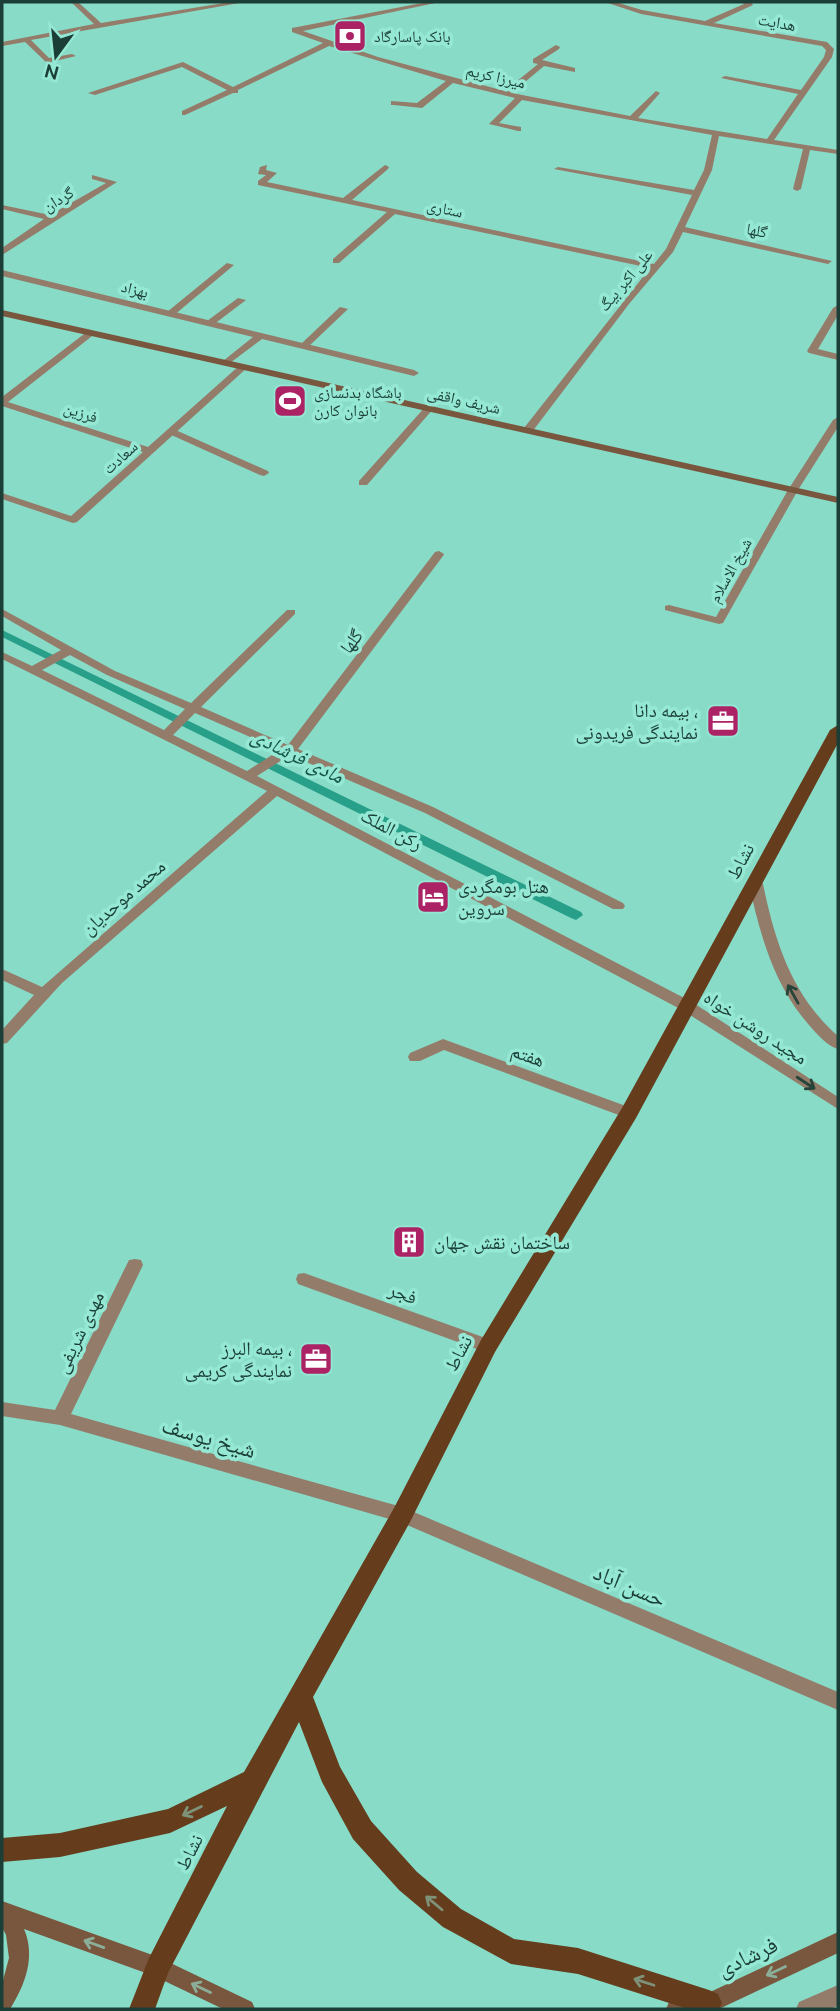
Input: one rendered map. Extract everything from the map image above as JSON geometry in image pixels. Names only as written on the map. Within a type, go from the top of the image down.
[{"type":"main road","name":"شریف واقفی","points":[[2,313],[838,500]]},
{"type":"main road","points":[[821,496],[838,494]]},
{"type":"main road","points":[[821,496],[838,510]]},
{"type":"main road","name":"نشاط","points":[[142,2009],[158,1967],[253,1781],[402,1515],[488,1346],[629,1113],[838,730]]},
{"type":"main road","points":[[301,1697],[331,1774],[362,1830],[408,1881],[452,1918],[512,1951],[578,1961],[709,2003]]},
{"type":"main road","points":[[2,1850],[60,1845],[170,1821],[253,1781]]},
{"type":"main road","points":[[2,1911],[158,1967],[245,2009]]},
{"type":"main road","points":[[2,1911],[15,1926],[20,1943],[20,1963],[14,1984],[2,2003]]},
{"type":"main road","name":"فرشادی","points":[[676,2009],[709,2003],[838,1942]]},
{"type":"street","points":[[74,2],[99,25]]},
{"type":"street","points":[[173,2],[184,12]]},
{"type":"street","points":[[2,44],[241,2]]},
{"type":"street","name":"میرزا کریم","points":[[436,2],[295,30],[374,59],[507,93],[716,133],[838,152]]},
{"type":"street","name":"هدایت","points":[[609,2],[641,12],[824,44],[838,56]]},
{"type":"street","points":[[707,23],[751,4],[744,2]]},
{"type":"street","points":[[681,27],[689,20]]},
{"type":"street","points":[[26,39],[47,61],[72,56]]},
{"type":"street","points":[[185,113],[329,43]]},
{"type":"street","points":[[556,47],[536,61],[572,70]]},
{"type":"street","points":[[769,141],[832,50]]},
{"type":"street","points":[[507,93],[543,63]]},
{"type":"street","points":[[92,93],[183,64],[235,91]]},
{"type":"street","points":[[725,78],[803,93]]},
{"type":"street","points":[[394,103],[419,106],[453,80]]},
{"type":"street","points":[[633,118],[656,93]]},
{"type":"street","points":[[518,129],[493,124],[521,96]]},
{"type":"street","name":"علی اکبر بیگ","points":[[528,430],[670,250],[708,170],[716,133]]},
{"type":"street","points":[[797,189],[807,148]]},
{"type":"street","name":"ستاری","points":[[264,167],[261,172],[273,173],[261,183],[656,267]]},
{"type":"street","points":[[345,201],[385,167]]},
{"type":"street","points":[[558,169],[697,193]]},
{"type":"street","name":"گردان","points":[[2,252],[51,218],[113,183],[95,177]]},
{"type":"street","points":[[2,207],[51,218]]},
{"type":"street","points":[[336,261],[393,211]]},
{"type":"street","name":"گلها","points":[[680,229],[828,261]]},
{"type":"street","points":[[170,314],[230,265]]},
{"type":"street","name":"بهزاد","points":[[2,273],[414,373]]},
{"type":"street","points":[[210,323],[241,300]]},
{"type":"street","points":[[838,308],[812,351],[838,357]]},
{"type":"street","points":[[304,346],[343,309]]},
{"type":"street","name":"فرزین","points":[[2,402],[91,333]]},
{"type":"street","points":[[226,363],[260,336]]},
{"type":"street","name":"سعادت","points":[[2,496],[73,520],[243,367]]},
{"type":"street","name":"فرزین","points":[[2,402],[150,451]]},
{"type":"street","points":[[363,483],[429,408]]},
{"type":"street","points":[[793,490],[838,420]]},
{"type":"street","points":[[171,431],[264,473]]},
{"type":"street","name":"شیخ الاسلام","points":[[669,608],[719,621],[793,490]]},
{"type":"street","name":"گلها","points":[[291,749],[439,554]]},
{"type":"street","name":"رکن الملک","points":[[2,612],[111,673],[429,810],[618,906]]},
{"type":"street","points":[[165,736],[291,612]]},
{"type":"street","points":[[31,671],[70,650]]},
{"type":"street","name":"رکن الملک","points":[[2,655],[275,790],[687,1006]]},
{"type":"street","points":[[247,776],[291,749]]},
{"type":"street","name":"محمد موحدیان","points":[[2,1039],[44,994],[275,790]]},
{"type":"street","name":"مجید روشن خواه","points":[[756,884],[765,931],[778,967],[799,1006],[838,1044]]},
{"type":"street","points":[[2,974],[44,994]]},
{"type":"street","name":"مجید روشن خواه","points":[[687,1006],[838,1104]]},
{"type":"street","name":"هفتم","points":[[415,1056],[443,1044],[629,1113]]},
{"type":"street","name":"مهدی شریفی","points":[[60,1418],[135,1265]]},
{"type":"street","name":"فجر","points":[[304,1279],[488,1346]]},
{"type":"street","name":"شیخ یوسف","points":[[2,1409],[60,1418],[402,1515]]},
{"type":"street","name":"حسن آباد","points":[[402,1515],[838,1701]]},
{"type":"street","points":[[806,2009],[838,1996]]},
{"type":"waterway","name":"مادی فرشادی","points":[[2,633],[576,915]]},
{"type":"place","name":"بانک پاسارگاد","points":[[350,36]]},
{"type":"place","name":"باشگاه بدنسازی بانوان کارن","points":[[290,401]]},
{"type":"place","name":"بیمه دانا ، نمایندگی فریدونی","points":[[723,721]]},
{"type":"place","name":"هتل بومگردی سروین","points":[[433,897]]},
{"type":"place","name":"ساختمان نقش جهان","points":[[409,1242]]},
{"type":"place","name":"بیمه البرز ، نمایندگی کریمی","points":[[316,1359]]}]
